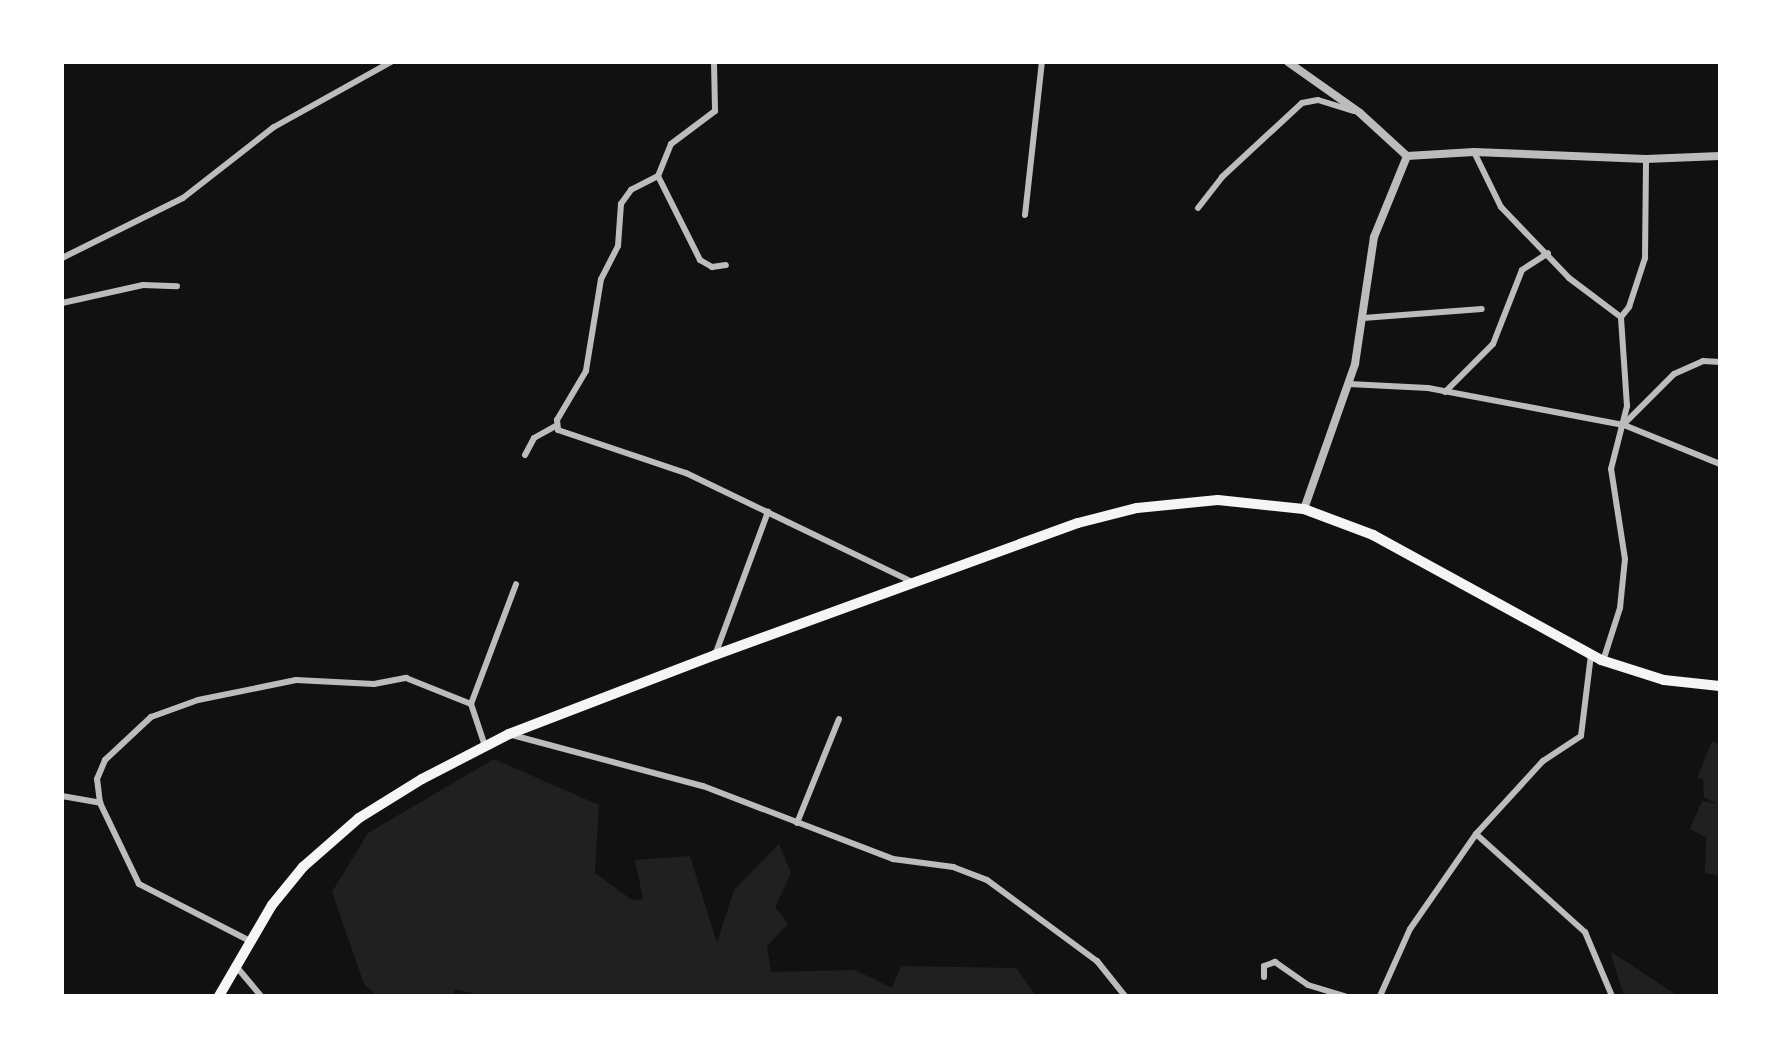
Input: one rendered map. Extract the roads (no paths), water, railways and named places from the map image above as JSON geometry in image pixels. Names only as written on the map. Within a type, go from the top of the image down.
[{"type":"highway","points":[[219,996],[235,965],[287,886],[333,839],[422,779],[509,734],[715,655],[919,585],[1078,523],[1137,508],[1218,500],[1304,509],[1373,535],[1603,661],[1664,680],[1720,686]]},
{"type":"street","points":[[62,258],[183,198],[274,127],[391,62]]},
{"type":"street","points":[[525,455],[534,438],[557,425],[586,371],[601,279],[619,239],[621,204],[631,190],[658,176],[671,144],[715,111],[714,62]]},
{"type":"street","points":[[1025,215],[1042,62]]},
{"type":"street","points":[[1288,62],[1360,113],[1407,156],[1474,152],[1646,159],[1720,156]]},
{"type":"street","points":[[1198,208],[1222,177],[1307,100],[1360,113]]},
{"type":"street","points":[[1474,152],[1497,202],[1569,278],[1621,317]]},
{"type":"street","points":[[1304,509],[1349,384],[1363,318],[1374,237],[1407,156]]},
{"type":"street","points":[[1603,661],[1620,608],[1625,559],[1611,483],[1627,396],[1621,317],[1629,307],[1645,258],[1646,159]]},
{"type":"street","points":[[658,176],[700,260],[712,267],[726,265]]},
{"type":"street","points":[[1445,392],[1493,344],[1522,270],[1548,253]]},
{"type":"street","points":[[62,303],[143,285],[177,286]]},
{"type":"street","points":[[1363,318],[1482,309]]},
{"type":"street","points":[[1624,425],[1674,374],[1703,361],[1720,362]]},
{"type":"street","points":[[1349,384],[1445,392],[1624,425],[1720,464]]},
{"type":"street","points":[[557,425],[568,437],[664,464],[919,585]]},
{"type":"street","points":[[715,655],[768,512]]},
{"type":"street","points":[[485,746],[471,704],[516,584]]},
{"type":"street","points":[[1380,996],[1410,929],[1476,834],[1543,761],[1581,736],[1591,654]]},
{"type":"street","points":[[250,941],[139,884],[100,803],[97,779],[105,760],[146,720],[198,700],[310,678],[374,684],[406,678],[471,704]]},
{"type":"street","points":[[797,823],[839,719]]},
{"type":"street","points":[[509,734],[694,783],[893,859],[953,867],[987,880],[1097,961],[1125,996]]},
{"type":"street","points":[[62,796],[100,803]]},
{"type":"street","points":[[1476,834],[1585,932],[1612,996]]},
{"type":"street","points":[[1264,977],[1264,966],[1275,962],[1308,985],[1345,996]]},
{"type":"street","points":[[235,965],[261,996]]}]
